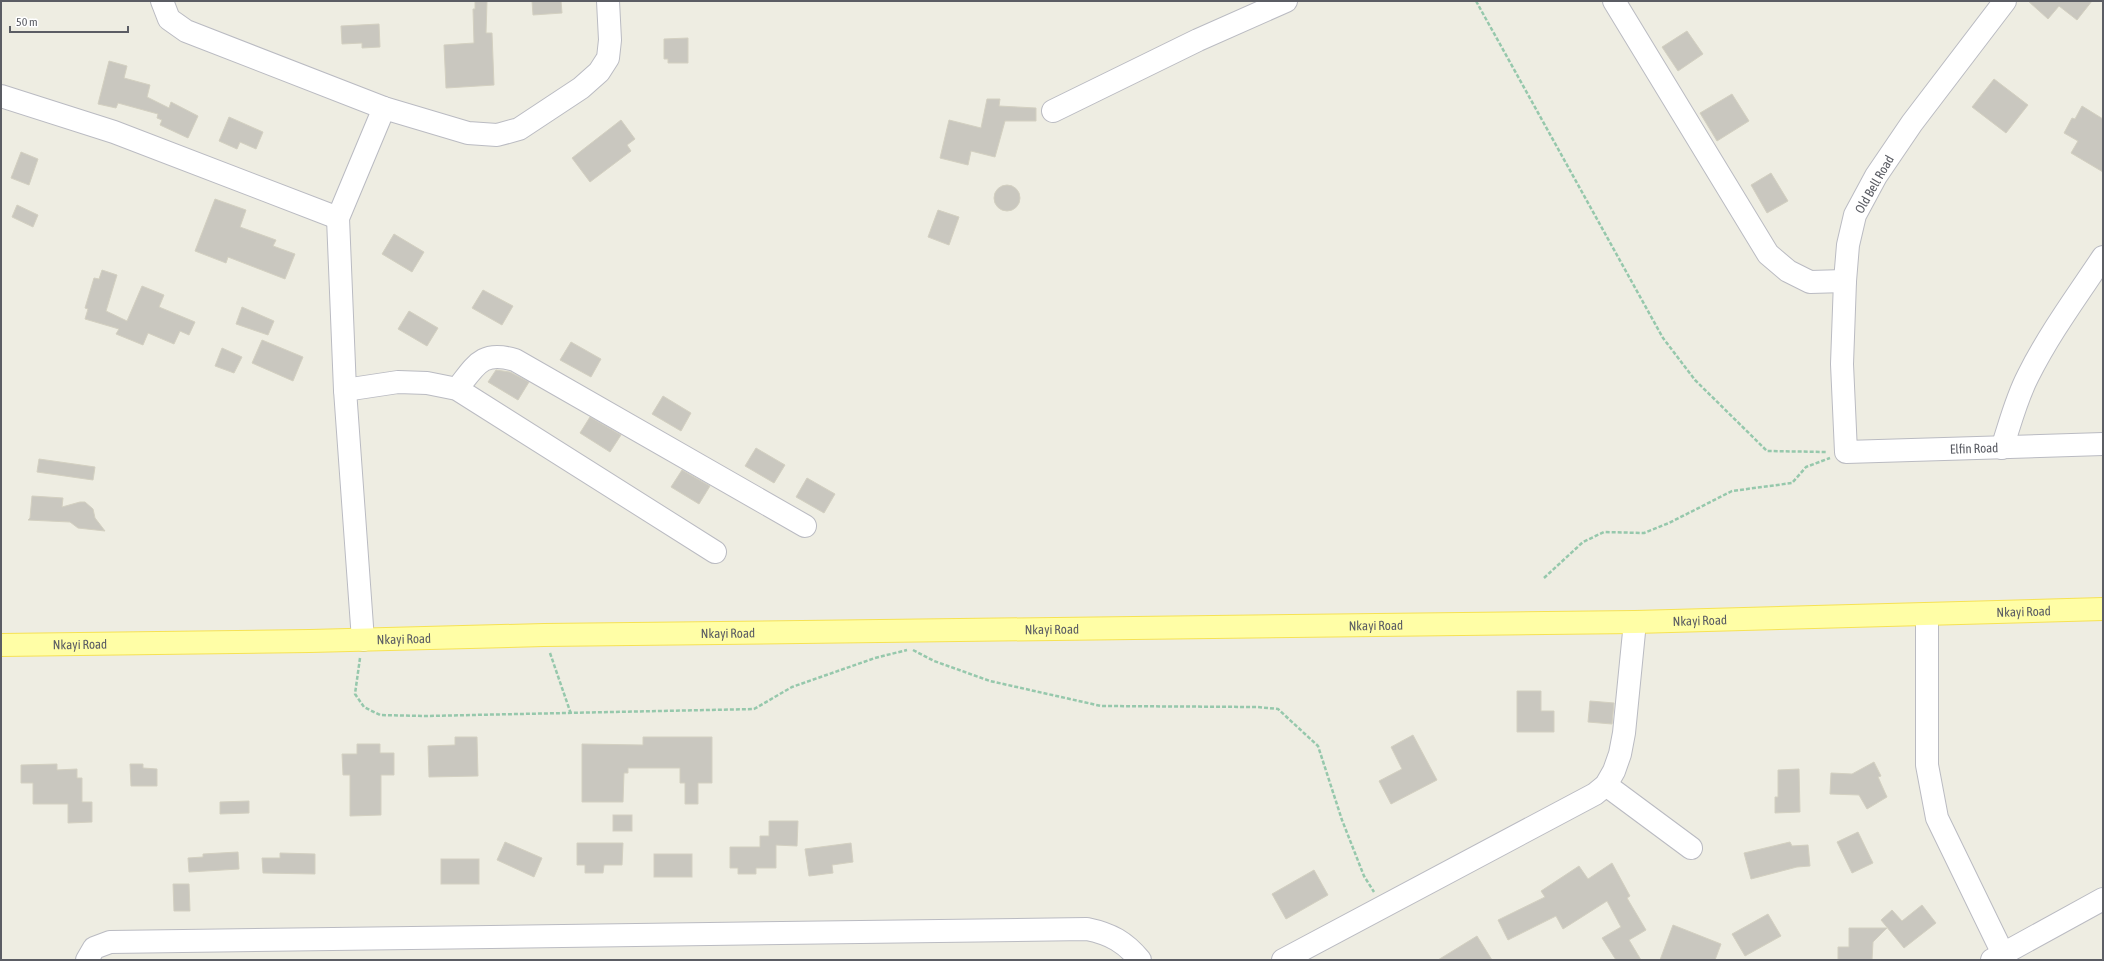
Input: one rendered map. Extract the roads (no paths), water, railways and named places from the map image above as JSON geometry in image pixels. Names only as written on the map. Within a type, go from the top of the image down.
[{"type":"main road","name":"Nkayi Road","points":[[1,645],[363,640],[544,635],[908,641],[2103,609]]},
{"type":"street","points":[[162,1],[169,19],[186,31],[384,108],[468,133],[498,135],[519,129],[581,88],[599,72],[608,58],[610,40],[608,1]]},
{"type":"street","points":[[1053,111],[1198,40],[1286,1]]},
{"type":"street","points":[[1614,1],[1768,254],[1788,271],[1810,282],[1845,281]]},
{"type":"street","name":"Old Bell Road","points":[[1846,452],[1842,364],[1845,281],[1848,245],[1855,215],[1876,176],[1912,123],[2005,1]]},
{"type":"street","points":[[1,96],[114,132],[338,218]]},
{"type":"street","points":[[363,640],[345,390],[338,218],[384,108]]},
{"type":"street","points":[[2002,448],[2013,412],[2027,377],[2050,337],[2103,257]]},
{"type":"street","points":[[458,389],[480,360],[494,356],[515,360],[805,526]]},
{"type":"street","points":[[345,390],[398,382],[427,383],[458,389],[714,552]]},
{"type":"street","name":"Elfin Road","points":[[1846,452],[2103,444]]},
{"type":"street","points":[[1927,614],[1927,765],[1937,818],[2000,958],[2103,899]]},
{"type":"street","points":[[1283,960],[1595,794],[1606,785],[1614,771],[1624,733],[1635,622]]},
{"type":"street","points":[[1606,785],[1691,848]]},
{"type":"street","points":[[87,960],[94,948],[110,942],[1088,929],[1100,931],[1128,946],[1140,960]]}]
